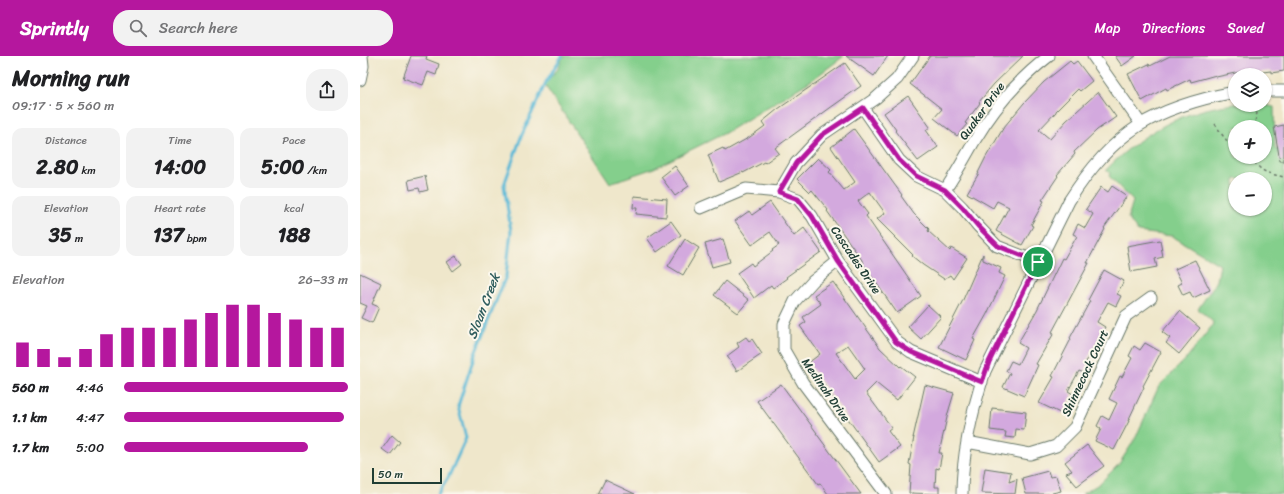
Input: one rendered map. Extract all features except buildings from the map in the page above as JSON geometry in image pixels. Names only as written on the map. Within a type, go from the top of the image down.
[{"type":"street","points":[[360,80],[363,66],[362,56]]},
{"type":"street","points":[[779,192],[796,163],[822,135],[863,108],[897,79],[913,56]]},
{"type":"street","name":"Quaker Drive","points":[[945,190],[955,176],[975,139],[1002,101],[1035,67],[1049,56]]},
{"type":"street","points":[[1093,56],[1141,124]]},
{"type":"street","points":[[1272,91],[1284,91]]},
{"type":"street","points":[[962,494],[962,479],[973,411],[989,362],[1069,201],[1087,172],[1109,148],[1129,131],[1141,124],[1159,114],[1193,101],[1228,94]]},
{"type":"street","points":[[863,108],[899,160],[916,176],[945,190],[998,246],[1038,262]]},
{"type":"street","name":"Cascades Drive","points":[[701,208],[746,189],[779,192],[798,199],[812,216],[838,261],[896,342],[911,352],[982,382]]},
{"type":"street","name":"Medinah Drive","points":[[838,261],[813,281],[795,301],[784,324],[784,350],[802,383],[886,494]]},
{"type":"street","name":"Shinnecock Court","points":[[967,442],[1030,454],[1056,446],[1075,427],[1126,316],[1151,298]]},
{"type":"path","points":[[1215,124],[1228,141]]},
{"type":"path","points":[[1255,164],[1265,173],[1284,177]]},
{"type":"green space","points":[[563,56],[844,56],[812,80],[725,133],[654,168],[610,183],[544,84],[558,69]]},
{"type":"green space","points":[[1228,105],[1228,112],[1272,112],[1272,107],[1274,107],[1275,149],[1284,151],[1284,494],[1082,494],[1099,484],[1119,464],[1135,439],[1159,386],[1185,360],[1212,326],[1213,322],[1198,309],[1217,281],[1220,265],[1172,236],[1138,232],[1128,218],[1133,201],[1109,176],[1110,173],[1106,170],[1149,134],[1181,117],[1199,111]]},
{"type":"waterway","name":"Sloan Creek","points":[[438,494],[448,478],[466,438],[458,406],[475,354],[506,276],[511,231],[504,185],[521,137],[546,82],[562,56]]},
{"type":"route","points":[[863,108],[899,160],[916,176],[945,190],[998,246],[1038,262],[989,362],[982,382],[911,352],[896,342],[838,261],[812,216],[798,199],[779,192],[796,163],[822,135],[863,108]]}]
